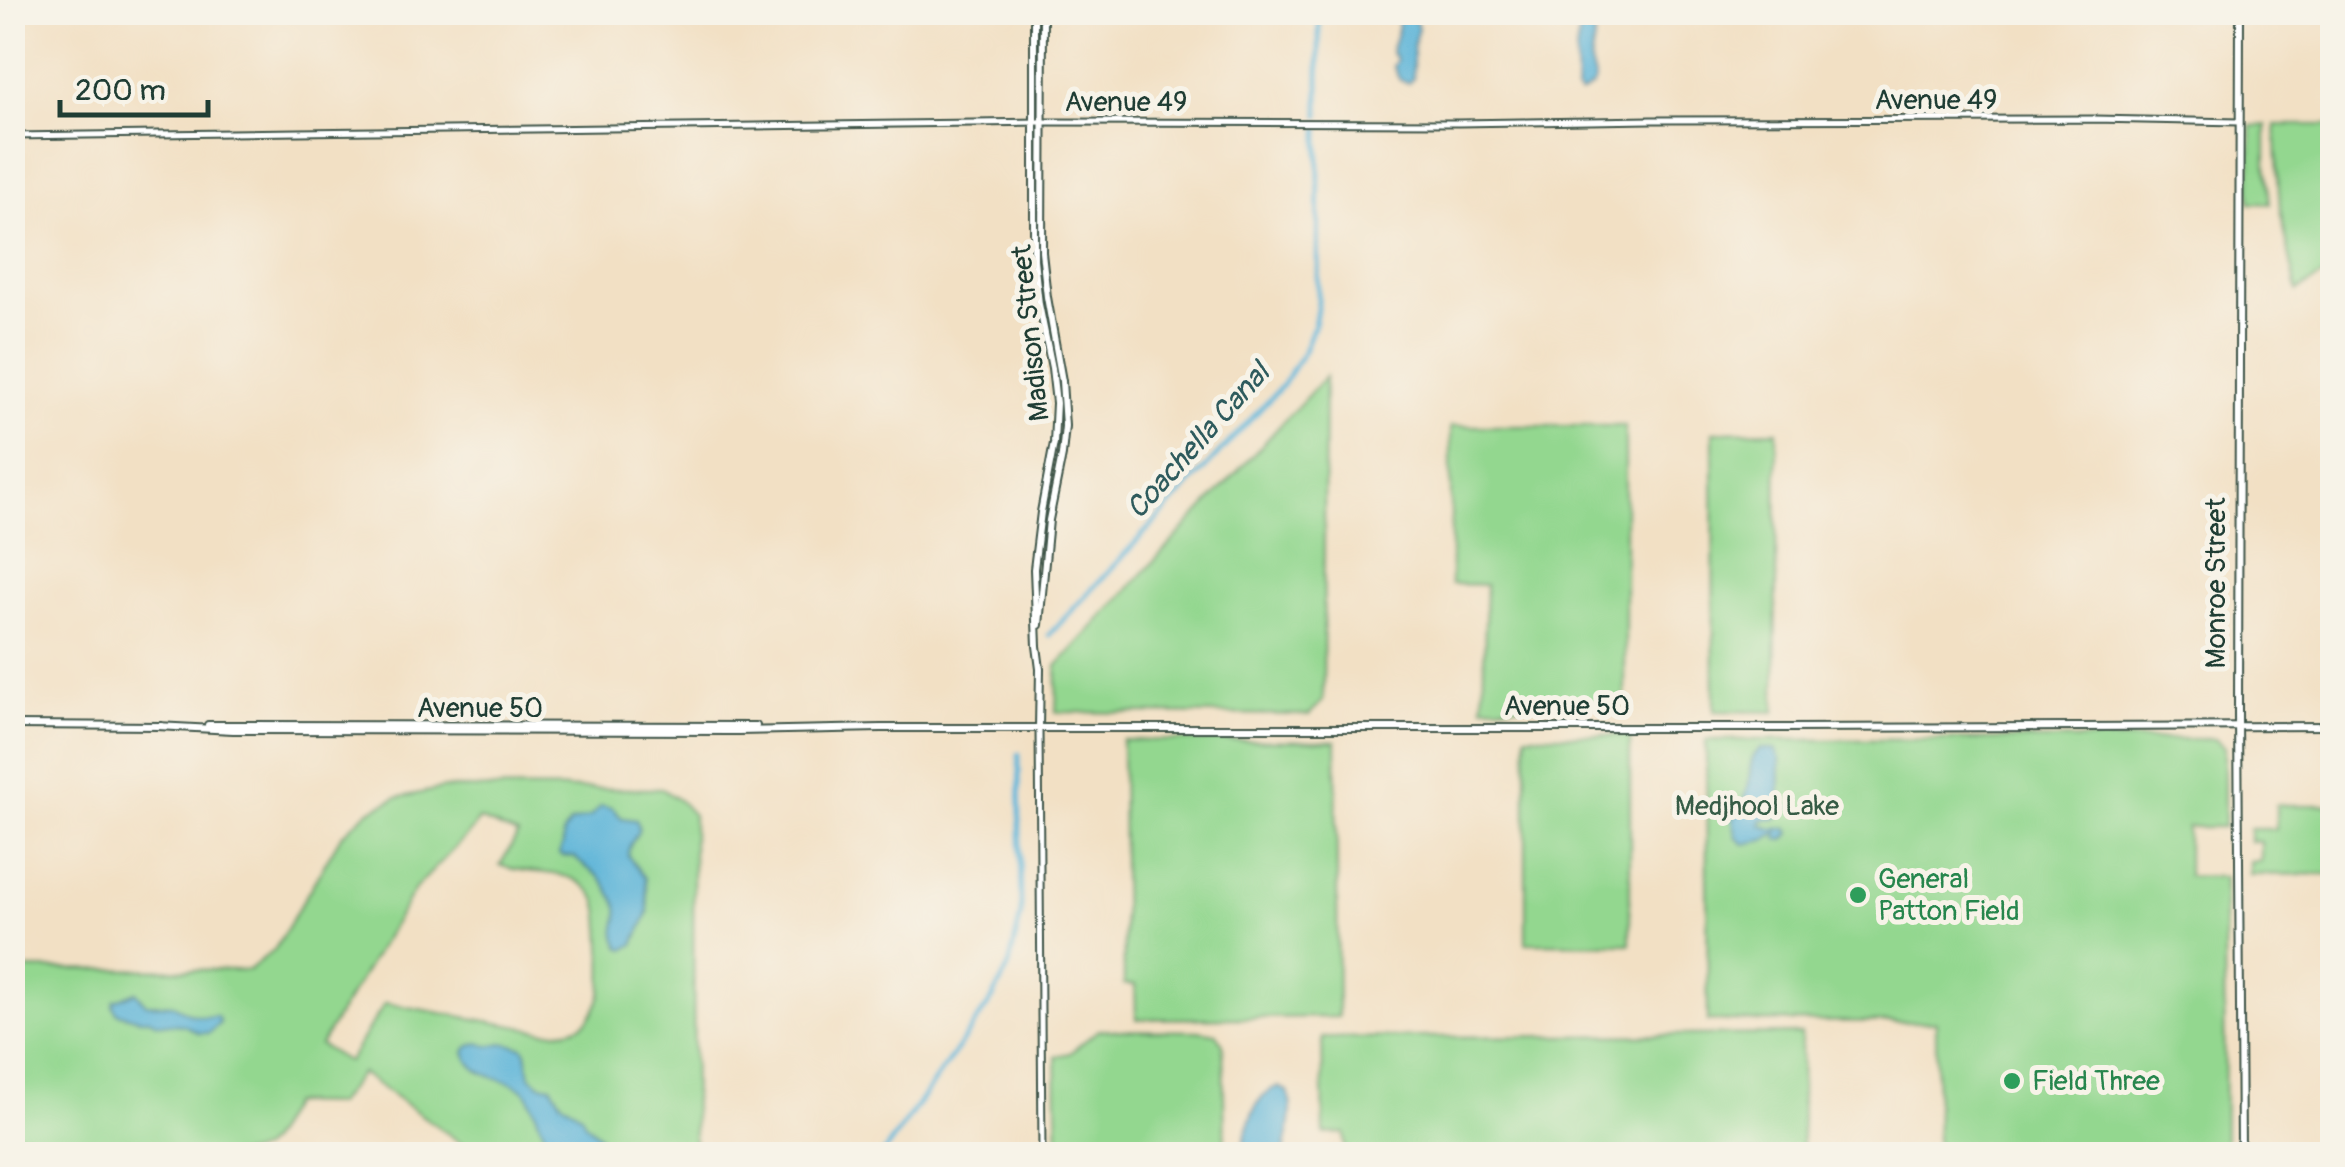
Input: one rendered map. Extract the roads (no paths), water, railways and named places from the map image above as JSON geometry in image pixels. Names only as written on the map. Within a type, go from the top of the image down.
[{"type":"main road","name":"Madison Street","points":[[1034,12],[1043,266],[1062,380],[1065,426],[1048,530],[1036,646],[1040,669],[1039,728]]},
{"type":"main road","name":"Madison Street","points":[[1038,122],[1043,12]]},
{"type":"main road","name":"Monroe Street","points":[[2240,12],[2240,1154]]},
{"type":"main road","name":"Avenue 50","points":[[12,725],[738,731],[2332,726]]},
{"type":"street","name":"Avenue 49","points":[[12,136],[1038,122],[2240,122]]},
{"type":"street","name":"Madison Street","points":[[1039,728],[1042,1154]]},
{"type":"water","points":[[1398,12],[1413,13],[1418,28],[1413,46],[1413,78],[1409,83],[1400,80],[1393,66],[1397,60],[1391,52]]},
{"type":"water","points":[[1576,13],[1593,13],[1590,64],[1595,81],[1580,94],[1576,90],[1576,58],[1582,27]]},
{"type":"water","points":[[1761,749],[1775,749],[1780,759],[1779,815],[1763,819],[1761,825],[1787,828],[1790,833],[1784,840],[1778,839],[1778,832],[1765,840],[1744,844],[1737,838],[1732,818],[1748,805],[1745,797],[1751,764]]},
{"type":"water","points":[[601,806],[612,808],[622,818],[636,820],[638,825],[628,856],[645,878],[648,913],[634,944],[626,949],[618,941],[618,907],[606,885],[575,857],[559,854],[563,833],[570,823],[590,817]]},
{"type":"water","points":[[136,992],[146,1004],[173,1005],[191,1014],[217,1016],[220,1023],[209,1033],[199,1033],[184,1025],[117,1013],[114,1001]]},
{"type":"water","points":[[478,1043],[523,1047],[530,1076],[551,1086],[561,1101],[581,1114],[600,1136],[600,1154],[561,1154],[546,1136],[521,1088],[481,1073],[469,1062],[465,1052]]},
{"type":"water","points":[[1278,1087],[1287,1091],[1291,1107],[1284,1154],[1242,1154],[1257,1105]]},
{"type":"waterway","name":"Coachella Canal","points":[[1319,12],[1319,115]]},
{"type":"waterway","name":"Coachella Canal","points":[[1049,635],[1281,387],[1304,351],[1318,304],[1319,128]]},
{"type":"waterway","name":"Coachella Canal","points":[[883,1154],[993,998],[1009,966],[1021,914],[1019,754]]},
{"type":"waterway","points":[[1780,807],[1790,808]]},
{"type":"place","name":"General Patton Field","points":[[1858,895]]},
{"type":"place","name":"Field Three","points":[[2012,1081]]},
{"type":"park label","name":"Medjhool Lake","points":[[1757,806]]}]
